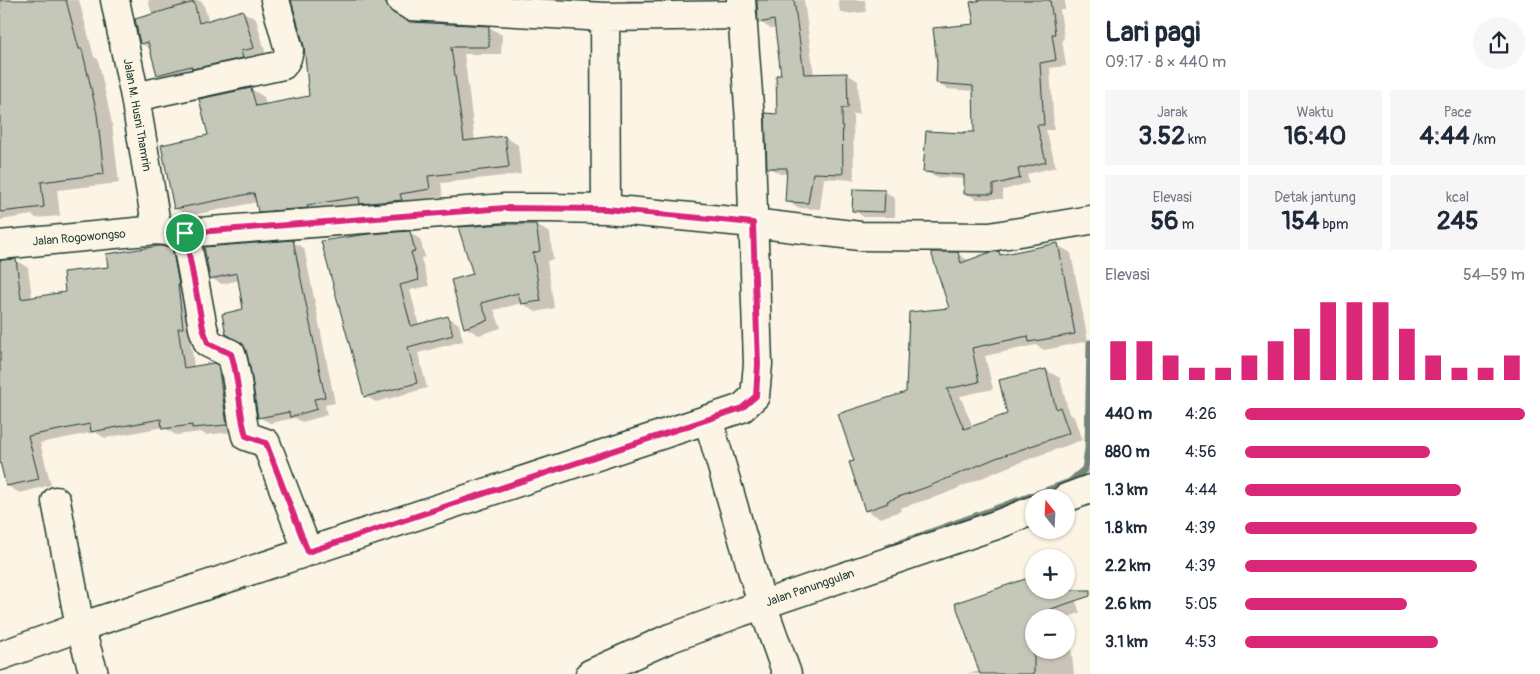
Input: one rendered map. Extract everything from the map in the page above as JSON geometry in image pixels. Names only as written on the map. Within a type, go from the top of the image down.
[{"type":"street","name":"Jalan M. Husni Thamrin","points":[[115,0],[135,97],[157,230]]},
{"type":"street","points":[[135,97],[283,65],[288,58],[288,50],[275,0]]},
{"type":"street","points":[[0,656],[80,627],[742,408],[756,396],[758,364],[750,120],[741,8],[612,11],[411,6],[401,0]]},
{"type":"street","points":[[606,209],[612,11]]},
{"type":"street","name":"Jalan Rogowongso","points":[[0,245],[157,230],[185,233],[505,208],[606,209],[753,223],[860,236],[990,237],[1088,221]]},
{"type":"street","points":[[185,233],[203,328],[208,343],[231,354],[235,366],[242,421],[246,436],[266,443],[308,552]]},
{"type":"street","points":[[708,419],[762,604],[787,674]]},
{"type":"street","points":[[1075,495],[1090,489]]},
{"type":"street","points":[[56,501],[80,627],[94,674]]},
{"type":"street","name":"Jalan Panunggulan","points":[[590,674],[668,639],[762,604],[1025,514]]},
{"type":"building","points":[[0,0],[66,0],[79,49],[82,49],[97,114],[104,174],[41,182],[44,207],[0,212]]},
{"type":"building","points":[[291,0],[385,0],[388,8],[393,13],[410,22],[489,26],[489,47],[451,47],[464,141],[505,136],[509,167],[428,176],[430,189],[400,194],[402,200],[360,204],[359,197],[307,205],[308,208],[258,212],[254,193],[174,209],[161,145],[208,135],[199,99],[251,88],[256,106],[309,96],[304,46]]},
{"type":"building","points":[[757,0],[794,0],[804,74],[847,73],[848,108],[842,108],[843,174],[813,173],[808,203],[785,202],[787,168],[767,168],[765,113],[777,114],[776,75],[781,75],[774,20],[758,23]]},
{"type":"building","points":[[983,0],[1050,0],[1055,34],[1052,34],[1056,60],[1040,63],[1044,125],[1037,125],[1046,162],[1018,169],[1020,178],[993,185],[993,194],[964,194],[964,175],[923,172],[926,131],[974,132],[973,86],[936,83],[937,63],[933,28],[974,24],[970,2]]},
{"type":"building","points":[[194,2],[199,23],[243,10],[254,48],[241,51],[243,58],[192,69],[191,66],[157,75],[148,42],[140,44],[135,19]]},
{"type":"building","points":[[853,189],[885,190],[884,212],[852,211]]},
{"type":"building","points":[[536,224],[540,251],[533,253],[541,301],[521,304],[518,293],[481,303],[488,320],[464,328],[451,280],[473,274],[458,227]]},
{"type":"building","points":[[410,231],[415,251],[411,252],[419,280],[400,285],[411,326],[448,316],[453,335],[408,347],[417,383],[364,397],[321,241],[368,234]]},
{"type":"building","points":[[293,240],[325,397],[314,399],[317,409],[290,417],[289,412],[258,418],[246,350],[243,344],[226,334],[222,314],[243,309],[237,273],[210,279],[204,247]]},
{"type":"building","points":[[1058,243],[1075,334],[1029,342],[1028,336],[972,348],[979,382],[947,389],[964,429],[1007,414],[999,380],[1046,369],[1056,409],[1060,407],[1069,433],[996,458],[865,511],[849,462],[854,461],[838,414],[906,392],[909,312],[949,308],[931,252],[958,252],[961,263],[988,253],[999,251],[1000,255]]},
{"type":"building","points":[[159,246],[172,247],[179,285],[183,328],[178,328],[184,368],[213,363],[218,365],[227,425],[192,428],[192,425],[162,429],[161,419],[91,432],[90,424],[28,436],[39,479],[6,486],[0,462],[0,260],[16,259],[21,299],[65,292],[63,272],[108,267],[106,254]]},
{"type":"building","points":[[1025,579],[1025,599],[1075,599],[1075,590],[1090,590],[1090,596],[1051,609],[1025,609],[1025,659],[1034,659],[1034,674],[980,674],[955,603]]},
{"type":"waterway","points":[[887,548],[1070,482],[1085,469],[1088,449],[1090,343]]},
{"type":"route","points":[[505,208],[606,209],[753,223],[758,364],[756,396],[742,408],[308,552],[266,443],[246,436],[242,421],[235,366],[231,354],[208,343],[203,328],[185,233],[505,208]]}]
